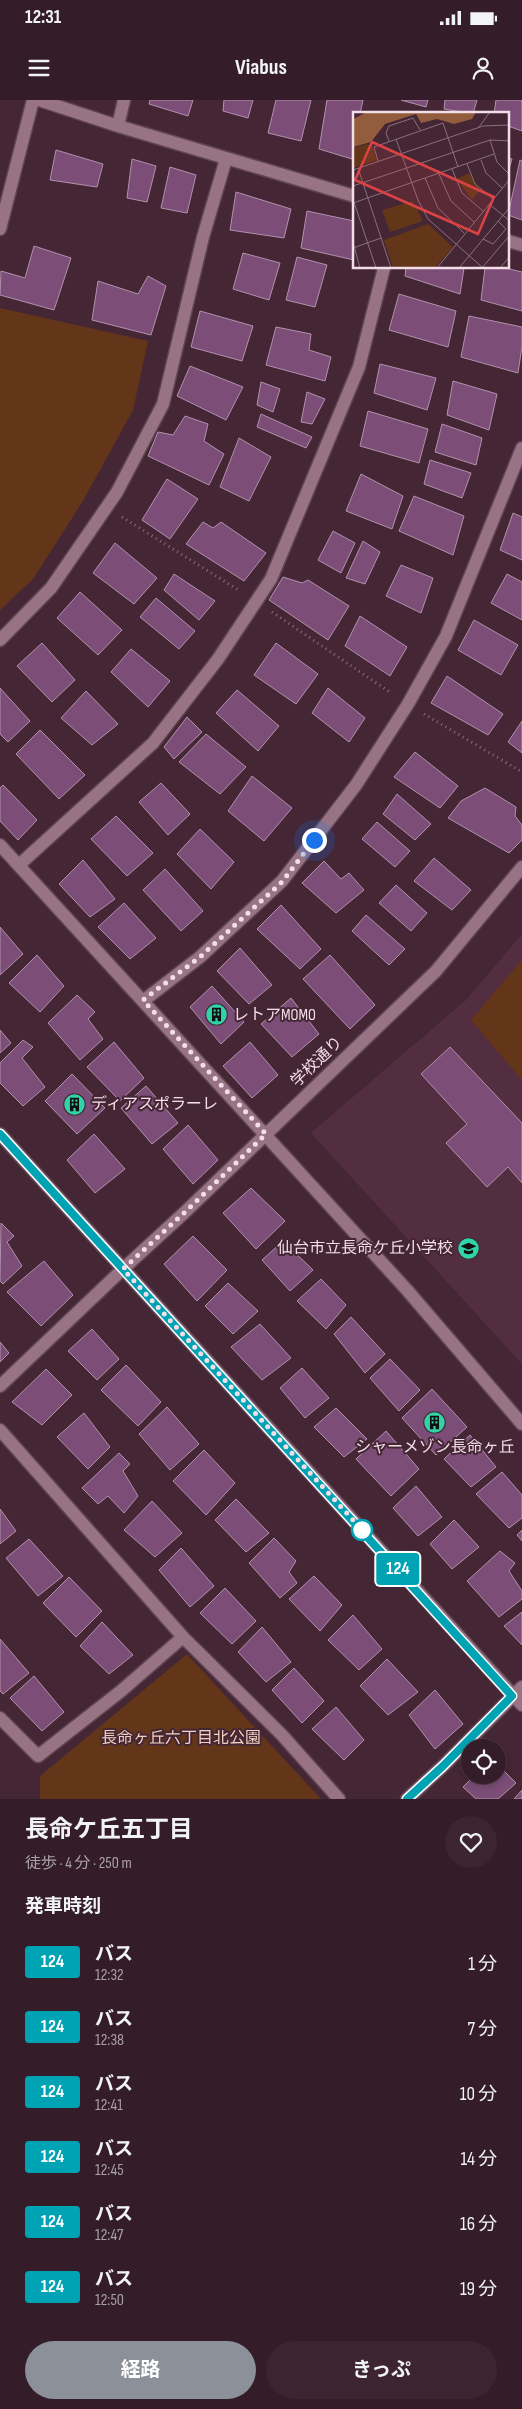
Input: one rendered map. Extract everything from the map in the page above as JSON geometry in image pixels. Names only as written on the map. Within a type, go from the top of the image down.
[{"type":"street","points":[[0,229],[33,100]]},
{"type":"street","points":[[39,100],[226,159],[353,196]]},
{"type":"street","points":[[118,126],[124,100]]},
{"type":"street","points":[[0,640],[51,588],[118,492],[163,404],[201,246],[226,159]]},
{"type":"street","points":[[19,864],[153,743],[218,659],[272,579],[359,367],[384,269]]},
{"type":"street","points":[[143,1000],[200,957],[282,882],[356,785],[408,704],[446,636],[522,448]]},
{"type":"street","points":[[0,845],[266,1134],[406,1290],[522,1424]]},
{"type":"street","name":"学校通り","points":[[0,1386],[436,972],[522,867]]},
{"type":"street","points":[[0,1134],[522,1705]]},
{"type":"street","points":[[0,1430],[183,1636],[282,1735],[339,1799]]},
{"type":"street","points":[[0,1718],[38,1756],[121,1691],[183,1636]]},
{"type":"street","points":[[407,1799],[522,1687]]},
{"type":"path","points":[[107,507],[256,601],[408,704],[522,772]]},
{"type":"shaded area","name":"仙台市立長命ケ丘小学校","points":[[522,934],[522,1364],[311,1133],[466,1000]]},
{"type":"green space","points":[[0,308],[148,341],[133,410],[83,501],[33,579],[0,610]]},
{"type":"green space","points":[[522,960],[522,1080],[471,1020]]},
{"type":"green space","name":"長命ヶ丘六丁目北公園","points":[[187,1654],[321,1799],[40,1799],[40,1776]]},
{"type":"building","points":[[150,100],[193,100],[188,116],[149,104]]},
{"type":"building","points":[[224,100],[253,100],[248,118],[223,111]]},
{"type":"building","points":[[276,100],[311,100],[301,141],[268,133]]},
{"type":"building","points":[[327,100],[363,100],[360,112],[353,112],[352,159],[319,149]]},
{"type":"building","points":[[401,100],[428,100],[426,107]]},
{"type":"building","points":[[445,100],[477,100],[474,112],[444,109]]},
{"type":"building","points":[[496,100],[522,100],[522,131],[510,127],[510,112],[494,112]]},
{"type":"building","points":[[56,150],[103,164],[97,187],[50,180]]},
{"type":"building","points":[[132,159],[156,166],[147,202],[127,198]]},
{"type":"building","points":[[520,160],[522,161],[522,220],[510,216],[510,206]]},
{"type":"building","points":[[170,167],[196,175],[187,213],[161,208]]},
{"type":"building","points":[[236,192],[291,209],[284,238],[230,230]]},
{"type":"building","points":[[307,211],[353,221],[353,260],[301,248]]},
{"type":"building","points":[[34,246],[71,258],[54,310],[0,295],[1,271],[25,278]]},
{"type":"building","points":[[243,253],[280,263],[269,300],[233,289]]},
{"type":"building","points":[[297,257],[327,265],[315,307],[286,300]]},
{"type":"building","points":[[406,269],[464,269],[460,294],[405,276]]},
{"type":"building","points":[[485,269],[509,269],[522,272],[522,311],[481,300]]},
{"type":"building","points":[[148,276],[166,286],[151,335],[92,320],[98,281],[138,294]]},
{"type":"building","points":[[399,294],[456,311],[448,347],[389,330]]},
{"type":"building","points":[[200,311],[253,326],[242,361],[191,347]]},
{"type":"building","points":[[469,316],[522,327],[522,346],[518,373],[461,357]]},
{"type":"building","points":[[276,327],[311,334],[309,350],[331,357],[325,381],[266,365]]},
{"type":"building","points":[[380,364],[436,378],[427,410],[374,393]]},
{"type":"building","points":[[190,366],[243,387],[226,420],[177,396]]},
{"type":"building","points":[[453,381],[497,394],[489,430],[447,415]]},
{"type":"building","points":[[261,382],[280,389],[273,412],[257,405]]},
{"type":"building","points":[[307,392],[325,399],[312,424],[301,422]]},
{"type":"building","points":[[368,411],[428,429],[419,463],[360,446]]},
{"type":"building","points":[[261,414],[312,437],[306,448],[257,427]]},
{"type":"building","points":[[185,416],[208,424],[204,441],[224,454],[209,485],[148,456],[158,432],[173,435]]},
{"type":"building","points":[[442,424],[482,438],[476,465],[435,452]]},
{"type":"building","points":[[239,438],[271,457],[249,501],[220,487]]},
{"type":"building","points":[[430,460],[471,473],[462,498],[424,484]]},
{"type":"building","points":[[361,474],[403,496],[392,529],[346,511]]},
{"type":"building","points":[[167,479],[198,499],[170,539],[142,520]]},
{"type":"building","points":[[414,496],[464,516],[453,555],[399,531]]},
{"type":"building","points":[[513,513],[522,517],[522,560],[500,550]]},
{"type":"building","points":[[203,522],[213,528],[221,522],[266,553],[244,581],[186,544]]},
{"type":"building","points":[[333,531],[355,543],[341,573],[318,560]]},
{"type":"building","points":[[363,541],[380,552],[365,584],[346,578]]},
{"type":"building","points":[[115,543],[157,578],[134,604],[93,573]]},
{"type":"building","points":[[401,565],[433,578],[421,613],[386,596]]},
{"type":"building","points":[[174,574],[215,601],[199,620],[164,590]]},
{"type":"building","points":[[507,574],[522,582],[522,620],[491,603]]},
{"type":"building","points":[[283,577],[302,583],[308,580],[349,606],[328,640],[269,600]]},
{"type":"building","points":[[80,592],[122,630],[98,655],[57,618]]},
{"type":"building","points":[[156,598],[195,631],[179,649],[140,617]]},
{"type":"building","points":[[360,616],[407,647],[390,676],[345,646]]},
{"type":"building","points":[[474,620],[518,645],[501,675],[458,650]]},
{"type":"building","points":[[42,643],[75,680],[52,702],[17,666]]},
{"type":"building","points":[[276,643],[318,674],[296,704],[254,675]]},
{"type":"building","points":[[131,649],[170,681],[148,707],[111,672]]},
{"type":"building","points":[[447,676],[503,714],[488,735],[431,703]]},
{"type":"building","points":[[0,688],[30,721],[8,742],[0,734]]},
{"type":"building","points":[[328,688],[365,718],[349,742],[312,713]]},
{"type":"building","points":[[237,690],[279,726],[258,751],[216,713]]},
{"type":"building","points":[[86,691],[118,724],[92,745],[61,718]]},
{"type":"building","points":[[187,717],[202,732],[174,759],[164,747]]},
{"type":"building","points":[[522,721],[522,753],[508,742]]},
{"type":"building","points":[[40,730],[85,775],[59,799],[16,754]]},
{"type":"building","points":[[206,734],[246,767],[220,794],[179,762]]},
{"type":"building","points":[[415,752],[458,786],[440,808],[394,777]]},
{"type":"building","points":[[252,776],[292,808],[264,841],[228,811]]},
{"type":"building","points":[[161,783],[190,814],[168,835],[139,802]]},
{"type":"building","points":[[3,785],[37,820],[18,840],[0,821],[0,788]]},
{"type":"building","points":[[485,788],[516,807],[515,816],[522,825],[522,840],[509,853],[448,818],[461,801]]},
{"type":"building","points":[[397,794],[431,824],[415,840],[383,814]]},
{"type":"building","points":[[116,816],[153,853],[127,876],[91,839]]},
{"type":"building","points":[[377,822],[410,851],[395,867],[362,839]]},
{"type":"building","points":[[200,829],[234,862],[211,889],[177,854]]},
{"type":"building","points":[[434,858],[471,890],[452,910],[414,881]]},
{"type":"building","points":[[83,860],[115,899],[90,917],[59,884]]},
{"type":"building","points":[[324,861],[341,879],[349,873],[364,890],[336,913],[302,883]]},
{"type":"building","points":[[165,869],[203,911],[181,931],[143,890]]},
{"type":"building","points":[[396,885],[427,913],[411,931],[379,903]]},
{"type":"building","points":[[124,903],[156,938],[130,959],[98,927]]},
{"type":"building","points":[[281,905],[321,949],[300,969],[257,929]]},
{"type":"building","points":[[366,915],[405,949],[389,965],[352,931]]},
{"type":"building","points":[[0,927],[23,954],[0,975]]},
{"type":"building","points":[[240,948],[272,985],[249,1004],[217,971]]},
{"type":"building","points":[[37,955],[64,986],[40,1012],[9,983]]},
{"type":"building","points":[[330,955],[375,1005],[350,1029],[303,979]]},
{"type":"building","name":"レトアMOMO","points":[[212,986],[244,1022],[221,1044],[190,1007]]},
{"type":"building","points":[[77,995],[95,1012],[88,1019],[103,1039],[80,1060],[48,1023]]},
{"type":"building","points":[[291,998],[319,1034],[292,1057],[261,1024]]},
{"type":"building","points":[[0,1030],[11,1043],[0,1053]]},
{"type":"building","points":[[23,1040],[33,1047],[22,1058],[45,1087],[23,1106],[0,1083],[0,1063]]},
{"type":"building","points":[[114,1042],[144,1078],[120,1101],[87,1067]]},
{"type":"building","points":[[250,1042],[278,1075],[252,1098],[223,1066]]},
{"type":"building","points":[[450,1047],[522,1123],[522,1183],[508,1167],[487,1187],[446,1143],[467,1124],[421,1074]]},
{"type":"building","name":"ディアスポラーレ","points":[[72,1074],[105,1108],[77,1134],[45,1101]]},
{"type":"building","points":[[146,1086],[178,1123],[152,1144],[121,1108]]},
{"type":"building","points":[[188,1125],[218,1160],[193,1184],[163,1149]]},
{"type":"building","points":[[94,1134],[125,1169],[95,1193],[67,1160]]},
{"type":"building","points":[[251,1188],[285,1221],[256,1249],[223,1213]]},
{"type":"building","points":[[1,1223],[14,1236],[7,1242],[22,1266],[3,1284],[0,1281]]},
{"type":"building","points":[[193,1236],[227,1270],[197,1301],[164,1264]]},
{"type":"building","points":[[283,1241],[313,1270],[290,1291],[262,1260]]},
{"type":"building","points":[[44,1261],[73,1295],[41,1326],[7,1292]]},
{"type":"building","points":[[321,1279],[346,1305],[326,1329],[297,1301]]},
{"type":"building","points":[[228,1283],[258,1311],[233,1334],[205,1306]]},
{"type":"building","points":[[351,1317],[385,1354],[365,1373],[334,1334]]},
{"type":"building","points":[[260,1324],[291,1358],[262,1380],[231,1347]]},
{"type":"building","points":[[92,1329],[119,1359],[97,1380],[68,1351]]},
{"type":"building","points":[[0,1342],[9,1353],[0,1362]]},
{"type":"building","points":[[390,1359],[420,1390],[399,1411],[370,1378]]},
{"type":"building","points":[[126,1365],[161,1402],[138,1426],[101,1390]]},
{"type":"building","points":[[302,1368],[329,1398],[305,1418],[280,1388]]},
{"type":"building","points":[[46,1369],[72,1395],[42,1425],[12,1402]]},
{"type":"building","name":"シャーメゾン長命ヶ丘","points":[[432,1389],[467,1427],[436,1455],[402,1418]]},
{"type":"building","points":[[167,1407],[199,1444],[170,1470],[139,1434]]},
{"type":"building","points":[[336,1408],[367,1439],[344,1457],[314,1427]]},
{"type":"building","points":[[84,1413],[110,1447],[88,1469],[57,1437]]},
{"type":"building","points":[[386,1431],[419,1469],[391,1496],[356,1459]]},
{"type":"building","points":[[470,1435],[496,1467],[471,1487],[444,1459]]},
{"type":"building","points":[[204,1450],[235,1483],[206,1515],[173,1481]]},
{"type":"building","points":[[119,1453],[130,1464],[123,1471],[138,1496],[124,1513],[108,1496],[98,1504],[82,1488]]},
{"type":"building","points":[[502,1472],[522,1495],[522,1518],[509,1528],[476,1494]]},
{"type":"building","points":[[416,1486],[442,1517],[418,1536],[393,1508]]},
{"type":"building","points":[[236,1499],[269,1533],[246,1552],[215,1520]]},
{"type":"building","points":[[152,1501],[182,1533],[155,1557],[124,1530]]},
{"type":"building","points":[[0,1509],[16,1531],[0,1544]]},
{"type":"building","points":[[454,1520],[479,1547],[452,1569],[430,1544]]},
{"type":"building","points":[[522,1530],[522,1541],[517,1535]]},
{"type":"building","points":[[274,1538],[296,1561],[289,1572],[297,1583],[280,1598],[249,1563]]},
{"type":"building","points":[[29,1539],[63,1576],[38,1596],[6,1558]]},
{"type":"building","points":[[181,1548],[214,1586],[190,1607],[159,1570]]},
{"type":"building","points":[[500,1551],[515,1563],[509,1571],[522,1591],[522,1599],[499,1617],[467,1581]]},
{"type":"building","points":[[314,1576],[342,1605],[320,1631],[289,1599]]},
{"type":"building","points":[[69,1577],[102,1611],[76,1637],[43,1603]]},
{"type":"building","points":[[225,1588],[256,1621],[232,1644],[200,1613]]},
{"type":"building","points":[[522,1612],[522,1645],[504,1626]]},
{"type":"building","points":[[353,1615],[382,1649],[359,1670],[328,1640]]},
{"type":"building","points":[[102,1622],[133,1655],[109,1674],[80,1646]]},
{"type":"building","points":[[262,1627],[291,1662],[266,1682],[238,1652]]},
{"type":"building","points":[[0,1639],[29,1673],[3,1694],[0,1691]]},
{"type":"building","points":[[387,1659],[418,1692],[388,1715],[360,1686]]},
{"type":"building","points":[[294,1668],[324,1701],[302,1723],[272,1690]]},
{"type":"building","points":[[34,1676],[64,1712],[42,1731],[10,1698]]},
{"type":"building","points":[[435,1690],[463,1724],[435,1749],[409,1715]]},
{"type":"building","points":[[336,1707],[364,1740],[344,1760],[312,1729]]},
{"type":"building","points":[[506,1773],[516,1783],[498,1799],[476,1799],[463,1787],[466,1784],[506,1784]]},
{"type":"building","points":[[522,1790],[522,1799],[514,1799]]},
{"type":"bus line","name":"124","points":[[0,1134],[290,1450],[512,1696],[443,1766],[407,1799]]},
{"type":"place","name":"レトアMOMO","points":[[217,1015]]},
{"type":"place","name":"ディアスポラーレ","points":[[75,1104]]},
{"type":"place","name":"仙台市立長命ケ丘小学校","points":[[469,1248]]},
{"type":"place","name":"シャーメゾン長命ヶ丘","points":[[435,1423]]},
{"type":"route","points":[[314,840],[282,882],[200,957],[143,1000],[266,1134],[123,1269],[365,1533],[362,1530]]}]
